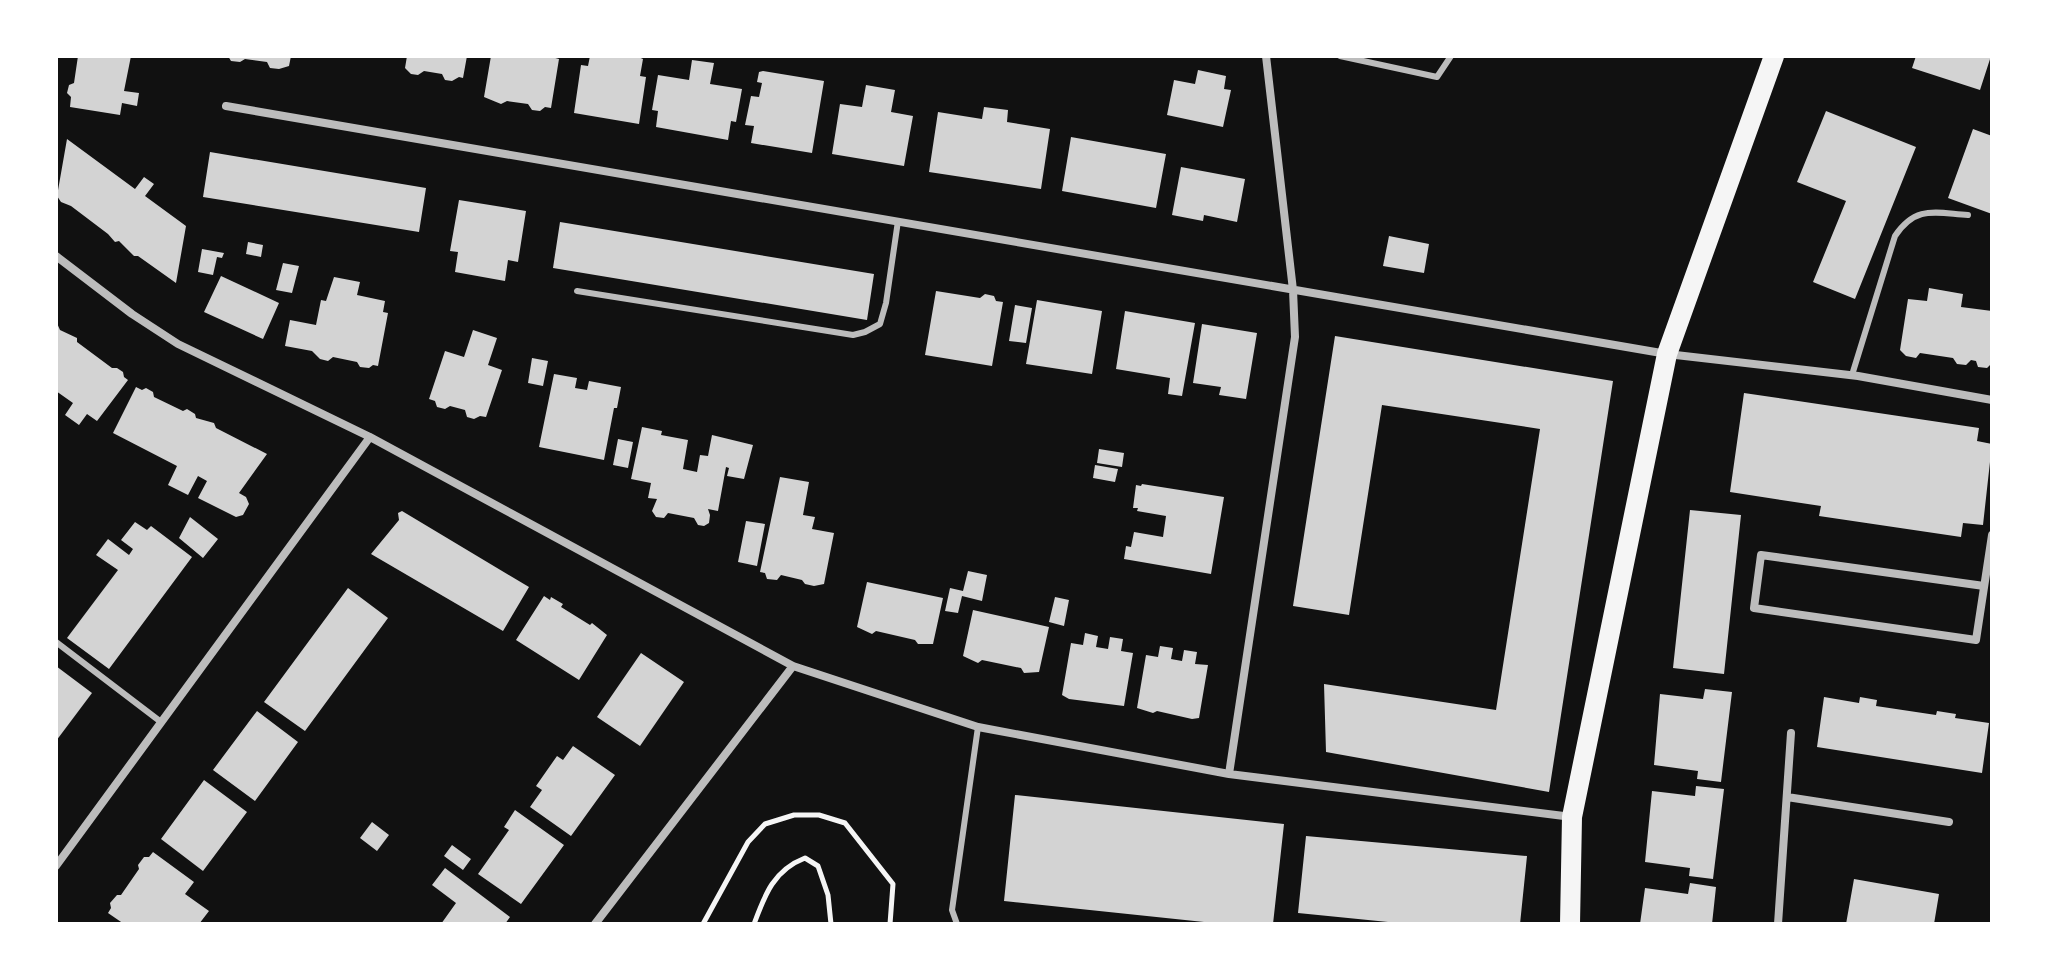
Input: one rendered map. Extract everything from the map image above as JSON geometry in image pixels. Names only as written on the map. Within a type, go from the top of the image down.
[{"type":"main road","points":[[1570,924],[1572,817],[1667,354],[1774,56]]},
{"type":"street","points":[[1229,774],[1295,337],[1293,290],[1266,56]]},
{"type":"street","points":[[226,106],[1667,354],[1852,375],[1992,400]]},
{"type":"street","points":[[56,256],[132,314],[178,344],[370,437],[793,666],[978,727],[1229,774],[1572,817]]},
{"type":"street","points":[[56,866],[370,437]]},
{"type":"street","points":[[1984,586],[1761,555],[1754,608],[1976,640],[1992,535]]},
{"type":"street","points":[[595,924],[793,666]]},
{"type":"street","points":[[1778,924],[1791,733]]},
{"type":"street","points":[[1787,797],[1949,822]]},
{"type":"lane","points":[[1340,56],[1437,77],[1451,56]]},
{"type":"lane","points":[[1852,375],[1895,236],[1905,221],[1922,212],[1968,215]]},
{"type":"lane","points":[[577,291],[853,335],[880,324],[898,221]]},
{"type":"lane","points":[[56,642],[161,722]]},
{"type":"lane","points":[[957,924],[952,910],[978,727]]},
{"type":"path","points":[[703,924],[748,842],[765,824],[794,815],[819,815],[845,823],[893,884],[890,924]]},
{"type":"path","points":[[754,924],[778,873],[805,858],[818,866],[828,895],[831,924]]},
{"type":"building","points":[[78,56],[131,56],[124,91],[139,93],[137,106],[122,103],[120,115],[70,107],[71,97],[67,93],[69,85],[74,83]]},
{"type":"building","points":[[228,56],[291,56],[289,66],[279,69],[270,68],[267,62],[231,61]]},
{"type":"building","points":[[407,56],[467,56],[463,78],[445,80],[442,74],[424,71],[418,75],[411,74],[405,68]]},
{"type":"building","points":[[491,56],[548,56],[559,59],[551,108],[532,110],[528,104],[507,101],[501,104],[484,97]]},
{"type":"building","points":[[590,56],[636,56],[643,59],[640,76],[646,77],[639,124],[574,113],[581,65],[588,66]]},
{"type":"building","points":[[1916,56],[1991,56],[1980,90],[1912,68]]},
{"type":"building","points":[[692,60],[714,63],[710,84],[742,89],[736,122],[731,121],[728,140],[656,127],[658,111],[652,110],[658,75],[689,80]]},
{"type":"building","points":[[1198,70],[1226,76],[1224,89],[1231,90],[1223,127],[1167,115],[1174,80],[1195,84]]},
{"type":"building","points":[[759,72],[824,81],[812,153],[751,143],[754,126],[745,125],[751,96],[759,97],[762,83],[757,82]]},
{"type":"building","points":[[866,85],[895,90],[891,112],[913,116],[904,166],[832,154],[840,104],[862,107]]},
{"type":"building","points":[[984,107],[1008,110],[1007,122],[1050,129],[1041,189],[929,172],[938,112],[982,119]]},
{"type":"building","points":[[1826,111],[1916,147],[1855,299],[1813,282],[1846,201],[1797,182]]},
{"type":"building","points":[[1973,129],[1992,136],[1992,214],[1948,198]]},
{"type":"building","points":[[1071,137],[1166,154],[1156,208],[1062,191]]},
{"type":"building","points":[[67,139],[135,189],[144,177],[154,184],[145,196],[186,226],[176,283],[134,256],[119,241],[115,242],[71,206],[61,202],[57,196]]},
{"type":"building","points":[[210,152],[426,188],[419,232],[203,197]]},
{"type":"building","points":[[1181,167],[1245,179],[1237,222],[1204,215],[1203,221],[1172,215]]},
{"type":"building","points":[[459,200],[526,211],[518,262],[508,260],[505,281],[455,272],[458,252],[450,251]]},
{"type":"building","points":[[560,222],[874,274],[867,320],[553,268]]},
{"type":"building","points":[[1389,236],[1429,244],[1424,273],[1383,266]]},
{"type":"building","points":[[248,242],[263,245],[261,257],[246,254]]},
{"type":"building","points":[[202,249],[224,253],[222,258],[217,257],[213,275],[198,272]]},
{"type":"building","points":[[283,263],[299,266],[292,293],[276,290]]},
{"type":"building","points":[[221,276],[279,303],[263,339],[204,312]]},
{"type":"building","points":[[334,277],[360,282],[357,295],[385,301],[383,312],[388,313],[378,366],[360,367],[357,362],[333,357],[328,361],[320,359],[312,351],[285,346],[290,320],[316,325],[321,300],[326,301]]},
{"type":"building","points":[[1929,288],[1963,294],[1961,307],[1992,311],[1992,363],[1987,368],[1978,367],[1976,361],[1971,360],[1966,365],[1957,364],[1953,358],[1920,353],[1916,358],[1906,356],[1900,350],[1908,299],[1927,301]]},
{"type":"building","points":[[936,291],[980,298],[985,294],[1003,302],[992,366],[925,355]]},
{"type":"building","points":[[1037,300],[1102,311],[1092,374],[1026,364]]},
{"type":"building","points":[[1015,305],[1032,308],[1026,343],[1009,341]]},
{"type":"building","points":[[1125,311],[1195,323],[1182,396],[1168,394],[1170,378],[1116,369]]},
{"type":"building","points":[[56,321],[60,330],[77,338],[77,342],[112,368],[123,372],[128,380],[97,421],[87,414],[79,425],[65,415],[73,403],[56,391]]},
{"type":"building","points":[[1202,324],[1257,333],[1246,399],[1219,395],[1221,387],[1193,383]]},
{"type":"building","points":[[473,330],[497,338],[488,365],[502,370],[486,417],[474,419],[467,417],[465,410],[437,407],[435,401],[429,399],[445,351],[464,357]]},
{"type":"building","points":[[1335,336],[1613,381],[1549,792],[1326,752],[1324,684],[1496,710],[1540,429],[1382,405],[1349,615],[1293,606]]},
{"type":"building","points":[[532,358],[548,361],[543,386],[528,383]]},
{"type":"building","points":[[554,374],[577,378],[575,388],[587,390],[589,381],[621,387],[604,460],[539,447]]},
{"type":"building","points":[[136,387],[146,388],[153,392],[154,397],[183,411],[187,409],[196,418],[214,423],[216,428],[267,454],[239,493],[246,497],[249,504],[243,515],[236,517],[198,498],[207,481],[198,476],[188,495],[168,485],[177,466],[113,433]]},
{"type":"building","points":[[1744,393],[1979,428],[1977,441],[1992,444],[1983,525],[1963,523],[1961,537],[1819,516],[1821,506],[1730,492]]},
{"type":"building","points":[[642,427],[662,431],[661,435],[688,440],[683,469],[697,472],[700,455],[708,456],[712,435],[753,445],[744,479],[727,476],[729,468],[726,467],[718,511],[708,509],[709,523],[698,525],[694,518],[668,513],[664,518],[656,517],[652,511],[657,499],[648,498],[651,483],[631,479]]},
{"type":"building","points":[[618,439],[633,442],[628,468],[613,465]]},
{"type":"building","points":[[1099,449],[1124,453],[1122,467],[1097,463]]},
{"type":"building","points":[[1095,465],[1118,469],[1115,482],[1093,478]]},
{"type":"building","points":[[780,477],[809,482],[803,515],[815,517],[812,529],[834,533],[824,584],[814,586],[781,575],[777,580],[767,579],[765,573],[760,572]]},
{"type":"building","points":[[1136,485],[1224,497],[1211,574],[1124,559],[1126,546],[1131,547],[1134,532],[1163,537],[1166,516],[1133,508]]},
{"type":"building","points":[[1690,510],[1741,515],[1724,674],[1673,668]]},
{"type":"building","points":[[402,511],[529,587],[503,631],[371,554],[399,520],[398,513]]},
{"type":"building","points":[[190,517],[218,539],[203,558],[179,538]]},
{"type":"building","points":[[746,521],[765,524],[757,566],[738,562]]},
{"type":"building","points":[[135,522],[147,530],[151,526],[192,557],[109,669],[67,638],[118,570],[96,555],[108,539],[129,555],[133,549],[121,540]]},
{"type":"building","points":[[968,571],[987,575],[982,601],[962,596],[958,613],[945,611],[950,588],[963,591]]},
{"type":"building","points":[[867,582],[943,598],[933,644],[918,644],[915,640],[876,631],[872,634],[857,627]]},
{"type":"building","points":[[348,588],[388,618],[305,731],[264,702]]},
{"type":"building","points":[[544,596],[563,604],[561,607],[590,625],[592,623],[607,635],[579,680],[516,640]]},
{"type":"building","points":[[1055,597],[1069,600],[1064,626],[1049,622]]},
{"type":"building","points":[[973,610],[1049,627],[1039,672],[1024,673],[1021,668],[982,660],[978,663],[963,656]]},
{"type":"building","points":[[1085,633],[1098,636],[1096,647],[1108,649],[1110,637],[1123,639],[1121,651],[1133,653],[1124,706],[1069,699],[1062,695],[1071,643],[1083,645]]},
{"type":"building","points":[[1160,646],[1173,648],[1171,659],[1182,661],[1184,650],[1197,652],[1195,664],[1208,665],[1199,718],[1137,708],[1146,655],[1158,657]]},
{"type":"building","points":[[641,653],[684,682],[640,746],[597,717]]},
{"type":"building","points":[[56,666],[92,693],[56,741]]},
{"type":"building","points":[[1705,689],[1732,692],[1721,782],[1697,779],[1698,771],[1654,765],[1660,694],[1703,699]]},
{"type":"building","points":[[1824,697],[1859,703],[1860,697],[1877,700],[1876,706],[1936,715],[1937,711],[1956,714],[1955,718],[1989,723],[1982,773],[1817,747]]},
{"type":"building","points":[[257,711],[298,742],[255,801],[213,770]]},
{"type":"building","points":[[573,746],[615,775],[571,836],[530,807],[542,790],[536,786],[557,756],[563,760]]},
{"type":"building","points":[[204,780],[247,812],[203,871],[161,839]]},
{"type":"building","points":[[1696,786],[1724,789],[1713,879],[1689,876],[1690,868],[1645,862],[1652,791],[1695,796]]},
{"type":"building","points":[[1015,795],[1284,824],[1273,924],[1223,924],[1004,901]]},
{"type":"building","points":[[515,810],[564,845],[521,904],[478,874],[509,830],[504,827]]},
{"type":"building","points":[[372,822],[389,835],[377,851],[360,838]]},
{"type":"building","points":[[1306,836],[1527,856],[1520,924],[1408,924],[1298,913]]},
{"type":"building","points":[[452,845],[471,859],[463,870],[444,856]]},
{"type":"building","points":[[153,852],[194,882],[185,894],[209,911],[199,924],[124,924],[108,913],[110,903],[121,895],[139,869],[138,865]]},
{"type":"building","points":[[445,868],[510,917],[505,924],[441,924],[456,903],[432,885]]},
{"type":"building","points":[[1854,879],[1939,894],[1934,924],[1846,924]]},
{"type":"building","points":[[1690,883],[1716,887],[1712,924],[1640,924],[1645,888],[1688,894]]}]
